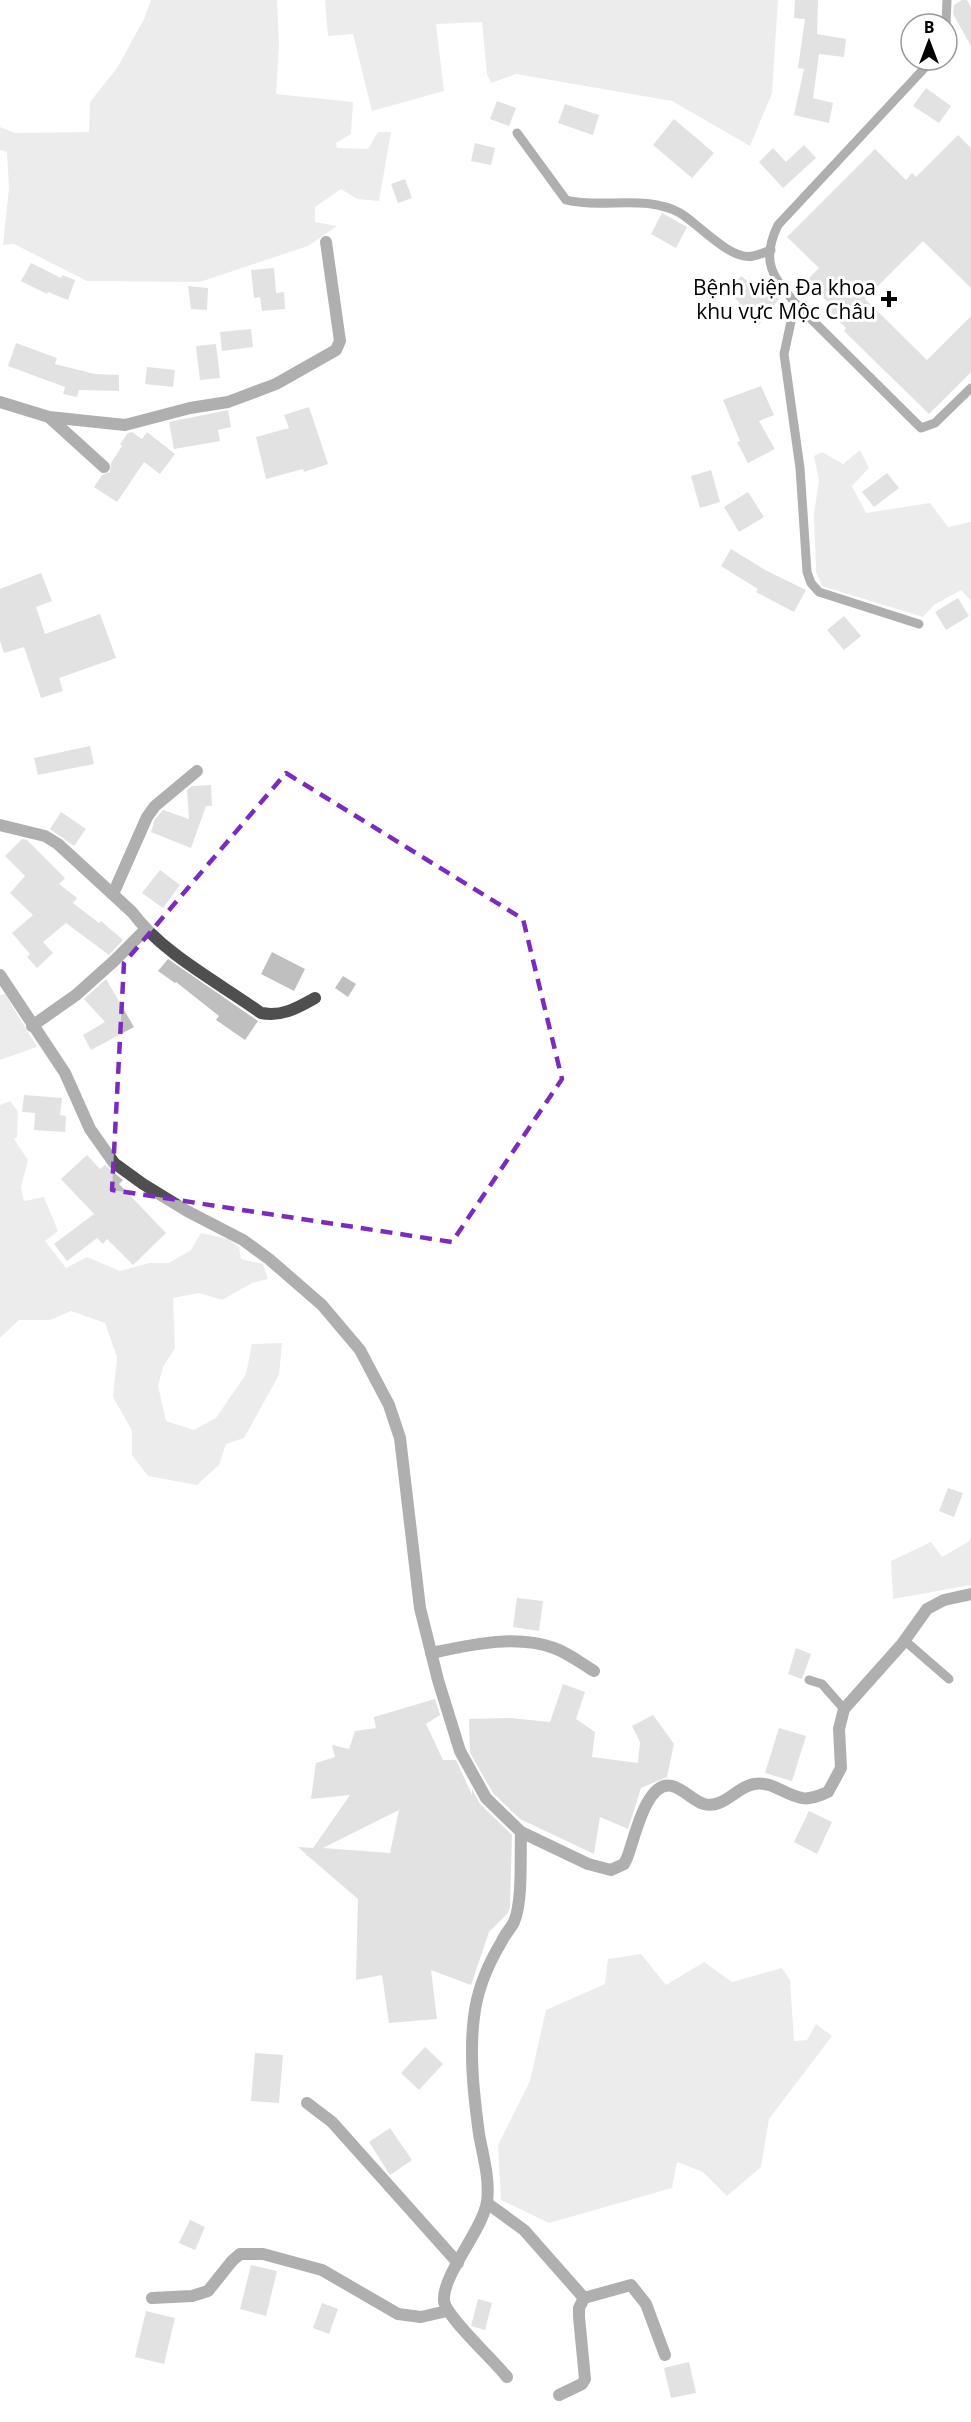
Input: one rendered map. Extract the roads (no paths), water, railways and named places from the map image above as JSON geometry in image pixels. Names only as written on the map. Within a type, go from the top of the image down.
[{"type":"street","points":[[0,402],[49,417],[125,426],[190,408],[219,404],[276,384],[336,350],[340,341],[326,242]]},
{"type":"street","points":[[49,417],[104,467]]},
{"type":"street","points":[[113,894],[147,817],[155,806],[197,771]]},
{"type":"street","points":[[0,825],[45,836],[58,844],[165,946],[261,1013],[271,1015],[291,1011],[315,998]]},
{"type":"street","points":[[32,1026],[76,995],[146,929]]},
{"type":"street","points":[[0,975],[65,1073],[97,1142],[114,1163],[187,1211],[243,1240],[322,1305],[360,1350],[388,1405],[400,1438],[420,1608],[460,1751],[486,1798],[521,1832],[588,1864],[611,1870],[624,1864],[647,1801],[654,1791],[662,1786],[671,1785],[704,1804],[722,1802],[752,1784],[770,1784],[802,1798],[828,1792],[842,1768],[839,1729],[844,1709],[904,1640],[927,1609],[944,1600],[971,1594]]},
{"type":"street","points":[[431,1653],[467,1645],[517,1641],[539,1643],[556,1649],[594,1671]]},
{"type":"street","points":[[507,2377],[447,2311],[444,2300],[446,2287],[487,2203],[488,2184],[474,2090],[474,2017],[479,1990],[514,1922],[518,1907],[521,1832]]},
{"type":"street","points":[[307,2103],[332,2122],[458,2263]]},
{"type":"street","points":[[487,2203],[524,2230],[584,2298]]},
{"type":"street","points":[[152,2298],[192,2296],[208,2291],[240,2254],[263,2254],[322,2270],[398,2314],[421,2317],[447,2311]]},
{"type":"street","points":[[559,2395],[582,2384],[585,2379],[579,2317],[579,2308],[584,2298],[625,2284],[632,2284],[646,2304],[665,2355]]},
{"type":"lane","points":[[921,72],[778,225],[772,237],[772,275],[795,303],[921,428],[935,423],[971,388]]},
{"type":"lane","points":[[517,133],[566,200],[644,203],[662,207],[679,213],[729,250],[741,255],[752,257],[771,250]]},
{"type":"lane","points":[[795,303],[784,354],[785,372],[800,468],[807,572],[811,583],[819,592],[919,624]]},
{"type":"lane","points":[[904,1640],[949,1679]]},
{"type":"lane","points":[[809,1680],[822,1684],[844,1709]]},
{"type":"place","name":"Bệnh viện Đa khoa khu vực Mộc Châu","points":[[889,299]]}]
